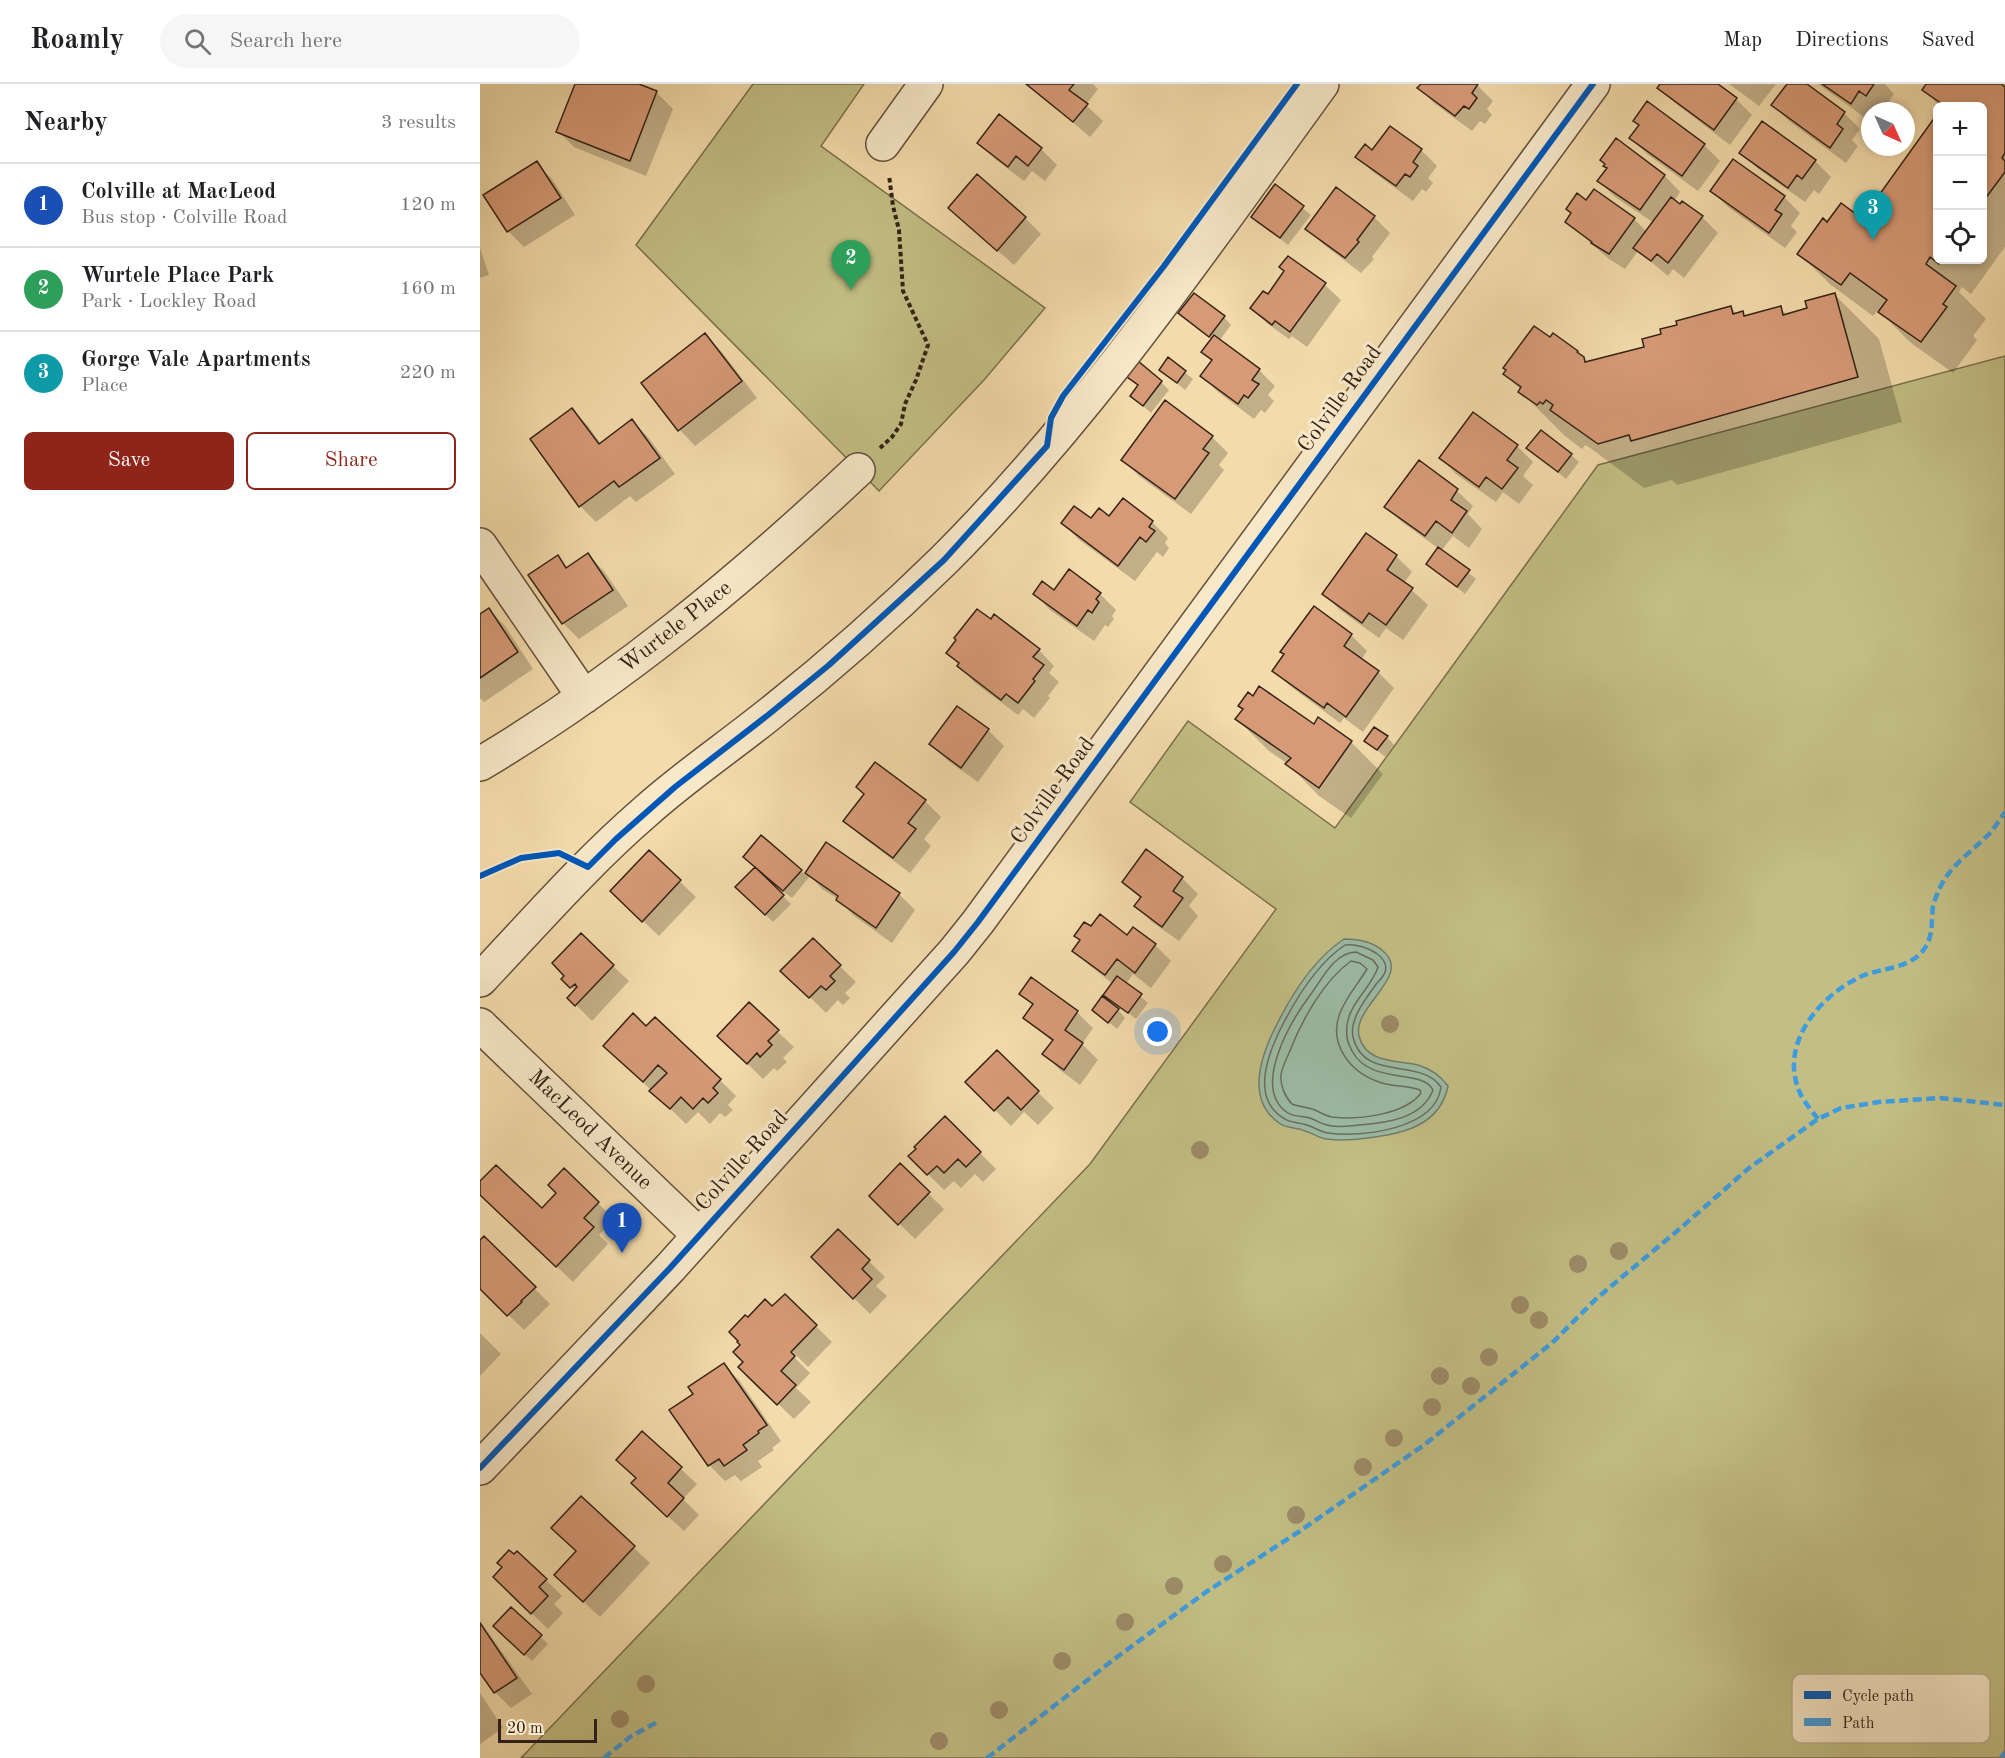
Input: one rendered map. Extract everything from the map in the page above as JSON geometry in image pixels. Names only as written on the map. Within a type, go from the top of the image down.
[{"type":"street","points":[[883,144],[926,84]]},
{"type":"street","points":[[480,980],[588,867],[645,812],[829,665],[916,586],[971,531],[1055,437],[1139,335],[1322,84]]},
{"type":"street","name":"Colville Road","points":[[480,1468],[643,1298],[947,959],[1002,892],[1593,84]]},
{"type":"street","name":"Wurtele Place","points":[[480,764],[584,697],[684,622],[744,573],[858,470]]},
{"type":"street","points":[[480,545],[584,697]]},
{"type":"street","name":"MacLeod Avenue","points":[[480,1025],[699,1234]]},
{"type":"path","points":[[858,470],[892,437],[901,424],[905,404],[928,345],[903,291],[899,230],[883,144]]},
{"type":"shaded area","points":[[753,84],[864,84],[821,146],[1045,308],[984,380],[879,491],[636,245]]},
{"type":"shaded area","points":[[2005,356],[2005,1758],[521,1758],[1090,1164],[1276,909],[1130,802],[1188,721],[1335,828],[1598,465]]},
{"type":"water","points":[[1344,939],[1370,943],[1383,951],[1390,961],[1391,971],[1387,981],[1359,1025],[1359,1036],[1363,1045],[1375,1056],[1427,1068],[1448,1086],[1444,1100],[1437,1110],[1418,1126],[1393,1134],[1336,1140],[1279,1123],[1269,1113],[1262,1101],[1259,1089],[1266,1048],[1290,1000],[1314,966]]},
{"type":"building","points":[[575,84],[639,84],[657,91],[630,161],[556,132]]},
{"type":"building","points":[[1026,84],[1074,84],[1069,90],[1088,104],[1073,122]]},
{"type":"building","points":[[1421,84],[1478,84],[1472,93],[1477,98],[1469,109],[1464,106],[1455,116],[1417,88]]},
{"type":"building","points":[[1660,84],[1718,84],[1737,98],[1714,130],[1657,88]]},
{"type":"building","points":[[1787,84],[1807,84],[1845,112],[1837,124],[1843,129],[1830,148],[1771,105]]},
{"type":"building","points":[[1822,84],[1874,84],[1866,96],[1859,91],[1851,104]]},
{"type":"building","points":[[1926,84],[2001,84],[2005,87],[2005,153],[2002,158],[2005,161],[2005,172],[1987,196],[1987,102],[1939,102],[1922,90]]},
{"type":"building","points":[[1647,101],[1705,144],[1682,176],[1629,138],[1639,125],[1633,121]]},
{"type":"building","points":[[999,114],[1042,148],[1028,166],[1016,156],[1008,167],[977,143]]},
{"type":"building","points":[[1933,120],[1933,259],[1930,257],[1926,264],[1956,286],[1943,304],[1947,307],[1921,342],[1878,312],[1887,300],[1850,273],[1841,285],[1797,254],[1823,218],[1827,222],[1841,203],[1871,225],[1878,215],[1869,209],[1907,156],[1915,156],[1915,145]]},
{"type":"building","points":[[1762,121],[1816,160],[1802,179],[1797,175],[1788,188],[1739,153]]},
{"type":"building","points":[[1390,126],[1422,149],[1413,162],[1418,166],[1410,177],[1405,174],[1396,186],[1355,157],[1365,144],[1372,150]]},
{"type":"building","points":[[1616,138],[1665,175],[1640,210],[1597,181],[1607,168],[1600,160]]},
{"type":"building","points":[[1733,159],[1785,196],[1775,210],[1782,214],[1769,233],[1710,191]]},
{"type":"building","points":[[537,161],[561,198],[507,232],[483,195]]},
{"type":"building","points":[[977,174],[1026,217],[997,251],[948,208]]},
{"type":"building","points":[[1275,184],[1304,206],[1280,238],[1251,217]]},
{"type":"building","points":[[1336,187],[1375,216],[1357,240],[1359,242],[1345,258],[1305,229]]},
{"type":"building","points":[[1594,189],[1635,218],[1609,254],[1565,222],[1571,213],[1566,209],[1577,193],[1586,200]]},
{"type":"building","points":[[1671,197],[1680,204],[1682,201],[1703,216],[1668,263],[1657,254],[1651,261],[1633,248]]},
{"type":"building","points":[[1288,256],[1326,283],[1290,332],[1275,321],[1272,325],[1250,308],[1263,291],[1268,294],[1284,271],[1279,267]]},
{"type":"building","points":[[1194,293],[1225,316],[1209,337],[1178,313]]},
{"type":"building","points":[[1835,293],[1858,377],[1631,441],[1629,435],[1598,444],[1550,410],[1553,405],[1546,400],[1543,404],[1540,402],[1537,405],[1518,392],[1521,387],[1503,374],[1506,370],[1503,368],[1534,326],[1550,337],[1553,333],[1578,351],[1584,357],[1585,362],[1644,347],[1642,339],[1661,334],[1660,329],[1677,325],[1676,321],[1731,306],[1733,314],[1743,311],[1744,316],[1781,306],[1783,315],[1807,308],[1805,301]]},
{"type":"building","points":[[705,333],[742,381],[678,431],[641,383]]},
{"type":"building","points":[[1214,335],[1260,369],[1252,380],[1259,384],[1248,398],[1244,395],[1238,404],[1200,376],[1212,360],[1201,352]]},
{"type":"building","points":[[1168,357],[1186,371],[1177,383],[1159,370]]},
{"type":"building","points":[[1138,361],[1162,381],[1143,406],[1130,396],[1138,385],[1127,377]]},
{"type":"building","points":[[1165,400],[1213,436],[1203,449],[1209,453],[1175,499],[1121,460]]},
{"type":"building","points":[[572,408],[599,444],[632,419],[660,458],[619,487],[614,481],[579,507],[530,439]]},
{"type":"building","points":[[1473,412],[1518,445],[1507,460],[1518,468],[1502,489],[1486,477],[1479,487],[1439,458]]},
{"type":"building","points":[[1541,430],[1572,454],[1558,472],[1526,448]]},
{"type":"building","points":[[1419,460],[1458,489],[1451,500],[1467,511],[1452,533],[1436,521],[1425,536],[1384,507]]},
{"type":"building","points":[[1123,498],[1153,521],[1149,527],[1155,531],[1146,542],[1140,537],[1118,566],[1061,523],[1074,506],[1091,518],[1099,508],[1109,516]]},
{"type":"building","points":[[1366,533],[1397,555],[1387,570],[1413,588],[1386,625],[1369,613],[1362,623],[1322,594]]},
{"type":"building","points":[[1438,547],[1470,570],[1457,587],[1426,564]]},
{"type":"building","points":[[588,553],[613,590],[562,624],[528,575],[558,555],[566,568]]},
{"type":"building","points":[[1069,569],[1101,593],[1096,599],[1099,602],[1092,613],[1088,610],[1077,626],[1033,594],[1042,581],[1054,590]]},
{"type":"building","points":[[1314,606],[1352,634],[1344,646],[1379,671],[1346,717],[1327,703],[1324,708],[1272,671],[1284,654],[1280,652]]},
{"type":"building","points":[[489,608],[518,652],[480,678],[480,614]]},
{"type":"building","points":[[977,609],[991,619],[994,614],[1040,649],[1033,657],[1044,665],[1018,703],[1006,694],[1001,700],[957,666],[959,663],[946,653],[956,640],[954,638]]},
{"type":"building","points":[[1259,686],[1314,724],[1318,717],[1352,741],[1319,788],[1285,764],[1291,758],[1235,719],[1243,709],[1238,706],[1248,692],[1253,696]]},
{"type":"building","points":[[957,706],[989,729],[961,768],[929,744]]},
{"type":"building","points":[[1374,727],[1388,736],[1377,750],[1364,741]]},
{"type":"building","points":[[875,762],[926,800],[908,823],[916,829],[893,858],[843,821],[864,794],[856,787]]},
{"type":"building","points":[[761,835],[802,870],[783,891],[743,857]]},
{"type":"building","points":[[826,842],[900,893],[876,928],[836,900],[838,896],[805,873]]},
{"type":"building","points":[[1146,849],[1183,877],[1173,891],[1183,898],[1162,927],[1134,906],[1141,897],[1122,882]]},
{"type":"building","points":[[649,850],[681,880],[642,922],[610,891]]},
{"type":"building","points":[[755,867],[784,895],[765,915],[735,887]]},
{"type":"building","points":[[1100,914],[1127,935],[1133,927],[1156,944],[1135,973],[1117,959],[1105,975],[1072,951],[1080,940],[1074,936],[1084,922],[1091,926]]},
{"type":"building","points":[[581,933],[614,965],[575,1006],[567,998],[577,987],[575,984],[570,988],[561,979],[564,976],[552,963]]},
{"type":"building","points":[[813,938],[841,965],[830,976],[835,981],[826,990],[821,986],[809,998],[780,971]]},
{"type":"building","points":[[1117,976],[1142,994],[1128,1013],[1103,995]]},
{"type":"building","points":[[1031,977],[1078,1011],[1065,1030],[1083,1043],[1064,1070],[1042,1054],[1053,1040],[1023,1018],[1033,1004],[1019,994]]},
{"type":"building","points":[[1102,996],[1119,1009],[1108,1023],[1092,1010]]},
{"type":"building","points":[[749,1002],[779,1030],[768,1041],[772,1045],[760,1057],[757,1053],[747,1064],[717,1036]]},
{"type":"building","points":[[633,1013],[646,1026],[655,1017],[721,1079],[713,1088],[718,1093],[708,1103],[703,1098],[693,1109],[681,1097],[670,1109],[649,1091],[667,1073],[658,1065],[643,1082],[603,1046]]},
{"type":"building","points":[[997,1050],[1039,1091],[1021,1110],[1008,1097],[994,1111],[965,1082]]},
{"type":"building","points":[[945,1116],[981,1152],[966,1167],[958,1159],[944,1173],[937,1166],[927,1175],[908,1156]]},
{"type":"building","points":[[900,1163],[930,1192],[898,1225],[869,1196]]},
{"type":"building","points":[[496,1165],[542,1208],[556,1193],[548,1185],[564,1168],[599,1202],[584,1218],[594,1227],[556,1267],[480,1195],[480,1181]]},
{"type":"building","points":[[838,1229],[870,1260],[862,1269],[872,1279],[853,1299],[811,1257]]},
{"type":"building","points":[[484,1236],[536,1287],[507,1316],[480,1289],[480,1240]]},
{"type":"building","points":[[785,1294],[817,1325],[791,1352],[795,1356],[781,1371],[796,1385],[777,1405],[738,1367],[743,1362],[733,1352],[740,1345],[729,1332],[765,1299],[772,1306]]},
{"type":"building","points":[[724,1363],[767,1425],[743,1445],[747,1450],[724,1466],[719,1459],[708,1466],[669,1410],[693,1394],[688,1387]]},
{"type":"building","points":[[642,1431],[682,1467],[668,1483],[684,1498],[667,1517],[631,1483],[636,1478],[616,1460]]},
{"type":"building","points":[[581,1496],[635,1546],[583,1602],[554,1575],[576,1551],[551,1528]]},
{"type":"building","points":[[509,1550],[514,1554],[517,1551],[547,1579],[539,1587],[548,1596],[531,1614],[493,1577],[502,1567],[497,1563]]},
{"type":"building","points":[[511,1607],[542,1635],[524,1655],[493,1626]]},
{"type":"building","points":[[480,1623],[517,1678],[494,1693],[480,1673]]},
{"type":"marked path","points":[[1818,1119],[1800,1093],[1795,1075],[1794,1057],[1807,1023],[1818,1008],[1846,984],[1869,973],[1901,965],[1921,953],[1930,936],[1933,906],[1944,880],[1961,860],[1992,831],[2005,812]]},
{"type":"marked path","points":[[987,1758],[1117,1657],[1206,1592],[1300,1531],[1424,1445],[1552,1343],[1597,1298],[1749,1168],[1818,1119],[1841,1108],[1879,1102],[1940,1098],[2005,1105]]},
{"type":"marked path","points":[[604,1758],[630,1737],[659,1721]]},
{"type":"marked path","points":[[2001,1758],[2005,1752]]},
{"type":"cycle path","points":[[480,876],[521,858],[559,853],[588,867],[675,787],[829,665],[944,560],[1047,446],[1051,418],[1063,396],[1164,266],[1297,84]]},
{"type":"cycle path","points":[[480,1468],[670,1268],[954,952],[1593,84]]},
{"type":"place","name":"Gorge Vale Apartments","points":[[1873,240]]},
{"type":"place","name":"Wurtele Place Park","points":[[851,290]]},
{"type":"place","name":"Colville at MacLeod","points":[[622,1253]]}]
